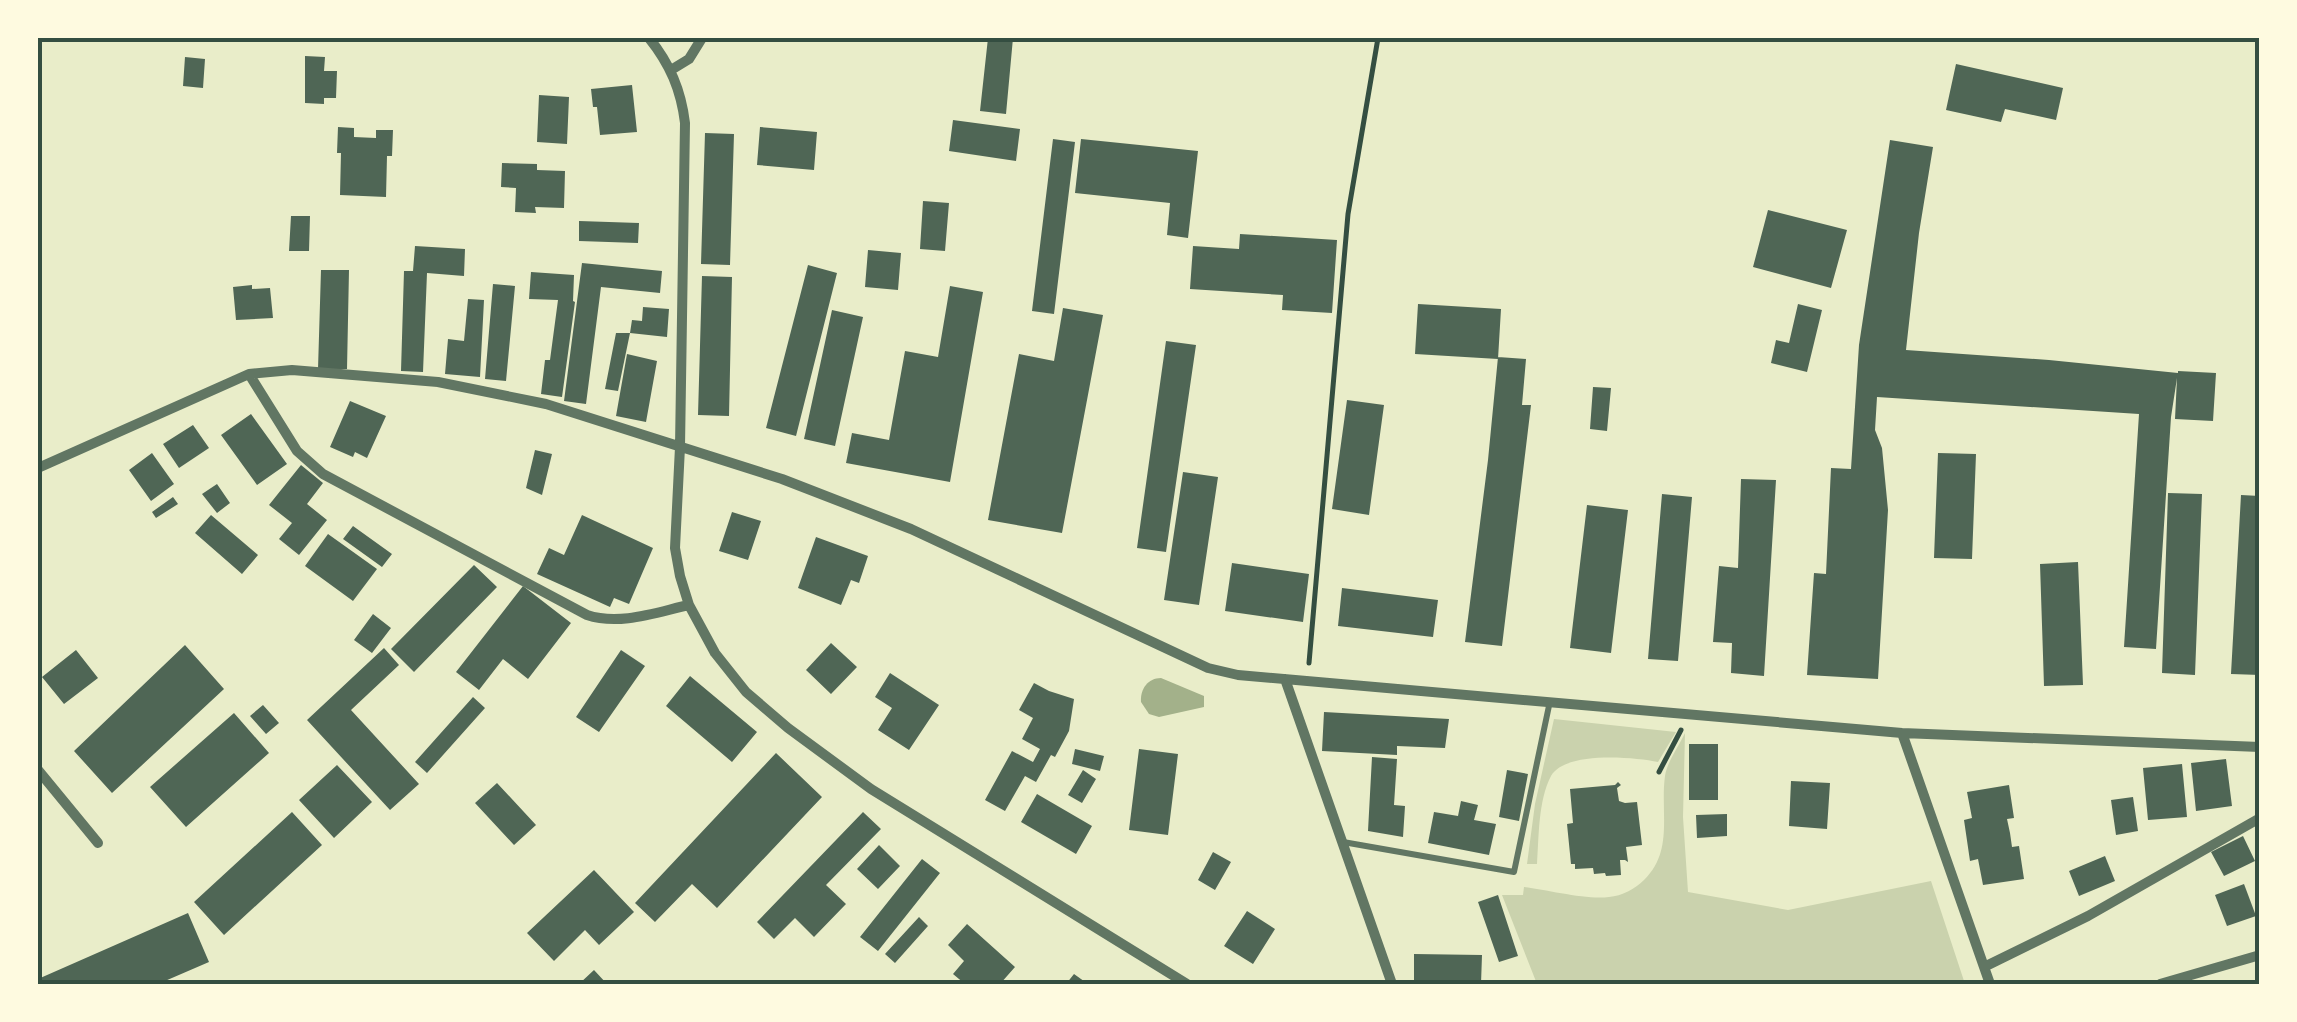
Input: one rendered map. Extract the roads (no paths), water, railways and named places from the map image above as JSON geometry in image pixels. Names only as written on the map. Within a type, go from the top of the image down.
[{"type":"street","points":[[649,38],[672,70],[682,98],[685,123],[675,548],[690,605],[715,653],[746,692],[870,789],[1187,984]]},
{"type":"street","points":[[672,70],[690,59],[702,38]]},
{"type":"street","points":[[38,468],[249,374],[292,370],[438,382],[546,404],[782,479],[911,530],[1208,668],[1285,680],[1902,733],[2260,747]]},
{"type":"street","points":[[249,374],[296,451],[323,474],[587,615],[617,620],[690,605]]},
{"type":"street","points":[[1285,680],[1392,984]]},
{"type":"street","points":[[1902,733],[1990,984]]},
{"type":"street","points":[[38,770],[98,843]]},
{"type":"street","points":[[1984,967],[2088,916],[2260,818]]},
{"type":"street","points":[[2160,984],[2260,955]]},
{"type":"lane","points":[[1342,842],[1514,872],[1550,700]]}]
